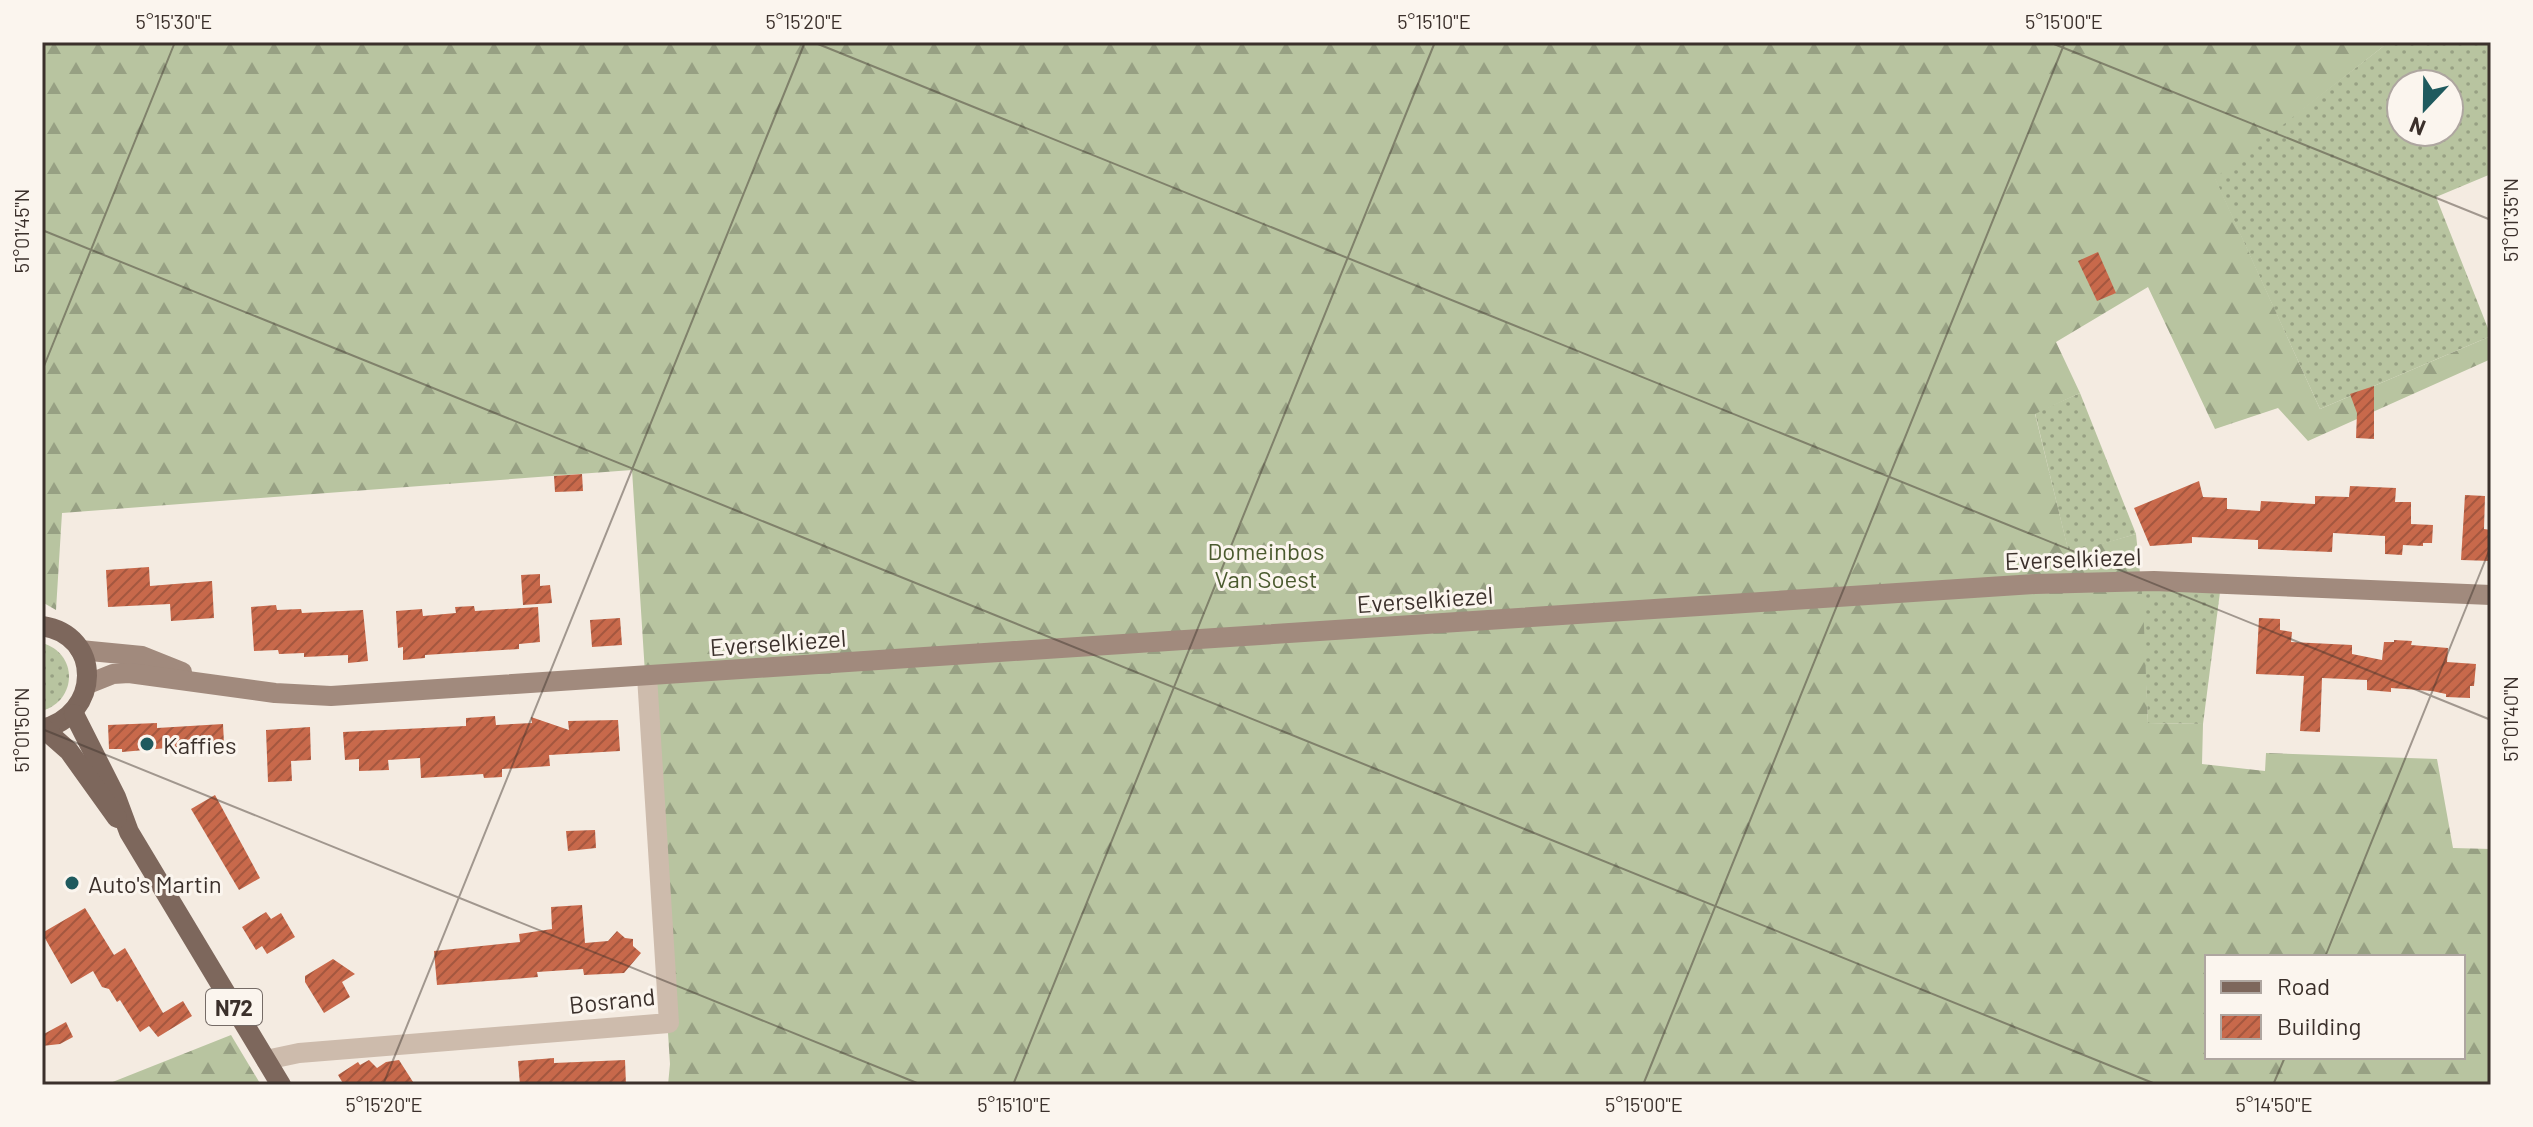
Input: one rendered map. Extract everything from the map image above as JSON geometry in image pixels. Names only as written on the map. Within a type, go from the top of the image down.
[{"type":"main road","points":[[42,626],[65,634],[80,650],[87,666],[88,684],[74,714],[60,724],[43,729]]},
{"type":"main road","name":"N72","points":[[74,714],[116,797],[129,832],[281,1085]]},
{"type":"main road","name":"N72","points":[[43,729],[69,751],[105,805],[129,832]]},
{"type":"street","name":"Everselkiezel","points":[[88,684],[113,674],[129,673],[275,693],[331,696],[2035,584],[2154,581],[2491,595]]},
{"type":"street","name":"Everselkiezel","points":[[80,650],[142,656],[220,686]]},
{"type":"street","name":"Bosrand","points":[[266,1060],[299,1053],[669,1023],[647,676]]},
{"type":"green space","name":"Domeinbos Van Soest","points":[[42,42],[2389,42],[2215,178],[2320,409],[2491,336],[2491,359],[2308,441],[2278,408],[2215,429],[2148,287],[2056,342],[2080,393],[2035,414],[2069,553],[2136,534],[2143,603],[2148,723],[2203,724],[2202,764],[2265,771],[2266,753],[2437,759],[2453,848],[2491,849],[2491,1085],[668,1085],[670,1064],[632,470],[62,513],[56,610],[42,602]]},
{"type":"green space","points":[[2389,42],[2491,42],[2491,174],[2436,197],[2491,336],[2320,409],[2214,177]]},
{"type":"green space","points":[[2080,393],[2136,534],[2069,554],[2035,413]]},
{"type":"green space","points":[[2141,590],[2220,592],[2203,724],[2148,723]]},
{"type":"green space","points":[[42,643],[62,656],[69,677],[62,697],[42,711]]},
{"type":"green space","points":[[231,1035],[261,1085],[105,1085]]},
{"type":"building","points":[[2098,252],[2116,293],[2097,301],[2078,261]]},
{"type":"building","points":[[2374,386],[2374,439],[2356,438],[2357,413],[2350,394]]},
{"type":"building","points":[[582,474],[583,491],[555,492],[554,476]]},
{"type":"building","points":[[2199,481],[2203,497],[2227,498],[2227,509],[2260,511],[2261,501],[2315,504],[2315,496],[2349,497],[2350,486],[2396,488],[2395,502],[2411,502],[2411,524],[2433,525],[2432,543],[2403,545],[2402,555],[2385,554],[2385,536],[2333,533],[2332,552],[2258,549],[2258,540],[2192,537],[2192,543],[2150,546],[2134,508]]},
{"type":"building","points":[[2465,495],[2485,496],[2484,529],[2491,530],[2491,561],[2461,560]]},
{"type":"building","points":[[149,567],[150,586],[212,581],[214,618],[171,621],[170,604],[108,607],[106,570]]},
{"type":"building","points":[[540,574],[540,586],[550,585],[552,603],[523,605],[521,575]]},
{"type":"building","points":[[276,605],[277,610],[301,609],[302,613],[363,610],[368,661],[348,663],[348,655],[304,657],[304,653],[254,651],[251,607]]},
{"type":"building","points":[[474,606],[475,611],[538,607],[540,642],[519,644],[519,649],[425,655],[425,658],[403,660],[403,647],[398,648],[396,611],[422,609],[423,616],[456,613],[455,607]]},
{"type":"building","points":[[620,618],[622,645],[592,647],[590,620]]},
{"type":"building","points":[[2259,618],[2280,619],[2280,630],[2292,632],[2291,642],[2352,645],[2352,654],[2382,660],[2384,642],[2394,640],[2412,641],[2411,645],[2448,648],[2447,662],[2476,664],[2470,698],[2446,697],[2446,694],[2432,691],[2367,690],[2367,680],[2322,678],[2320,732],[2300,731],[2304,676],[2256,674]]},
{"type":"building","points":[[495,716],[496,725],[532,723],[531,717],[569,730],[568,721],[618,720],[620,751],[549,755],[550,766],[502,769],[502,777],[484,778],[483,774],[421,778],[420,758],[388,760],[389,770],[359,771],[359,759],[345,760],[343,732],[466,726],[466,718]]},
{"type":"building","points":[[157,723],[157,728],[223,724],[224,743],[122,752],[122,749],[109,749],[108,725]]},
{"type":"building","points":[[310,727],[311,760],[291,761],[292,781],[268,782],[266,730]]},
{"type":"building","points":[[215,795],[260,878],[239,890],[191,809]]},
{"type":"building","points":[[595,830],[596,848],[568,851],[566,831]]},
{"type":"building","points":[[582,905],[585,943],[608,941],[617,931],[625,938],[633,939],[633,946],[641,953],[624,973],[584,975],[583,969],[537,972],[538,977],[437,985],[434,951],[520,942],[519,934],[552,929],[551,907]]},
{"type":"building","points":[[85,908],[114,955],[125,948],[163,1013],[183,1001],[192,1016],[158,1037],[149,1026],[140,1032],[120,1000],[117,1002],[109,989],[102,987],[93,971],[71,984],[42,933]]},
{"type":"building","points":[[266,912],[271,919],[281,913],[295,937],[267,954],[262,946],[256,950],[242,927]]},
{"type":"building","points":[[333,959],[355,974],[342,982],[350,997],[324,1013],[305,982],[305,976]]},
{"type":"building","points":[[66,1022],[73,1037],[60,1044],[42,1046],[42,1035]]},
{"type":"building","points":[[554,1058],[554,1063],[625,1060],[626,1085],[520,1085],[518,1061]]},
{"type":"building","points":[[369,1060],[377,1068],[386,1062],[399,1060],[415,1085],[344,1085],[338,1075],[358,1062],[360,1065]]},
{"type":"place","name":"Kaffies","points":[[147,744]]},
{"type":"place","name":"Auto's Martin","points":[[72,883]]}]
